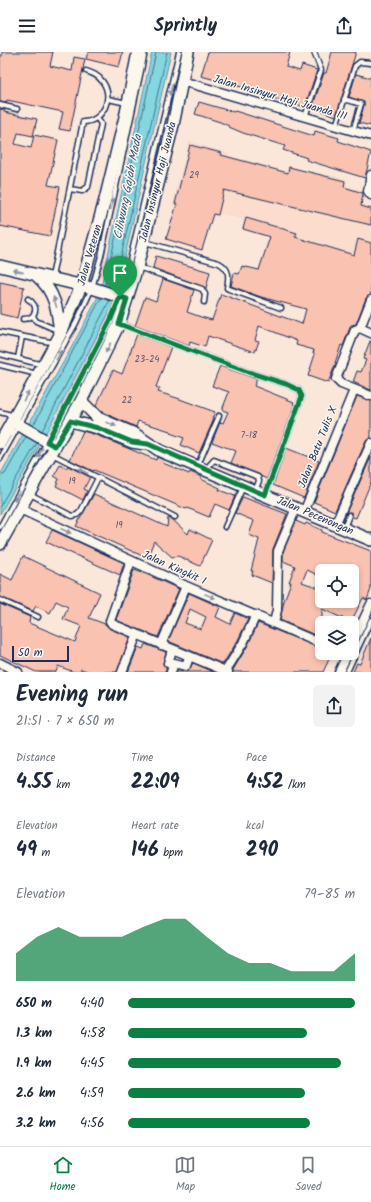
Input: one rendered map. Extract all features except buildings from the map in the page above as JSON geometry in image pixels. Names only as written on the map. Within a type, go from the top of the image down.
[{"type":"main road","name":"Jalan Veteran","points":[[0,443],[13,425],[58,337],[89,288],[105,200],[128,103],[138,52]]},
{"type":"main road","name":"Jalan Insinyur Haji Juanda","points":[[0,544],[28,493],[49,445],[70,421],[119,324],[122,298],[137,267],[144,242],[188,52]]},
{"type":"main road","points":[[0,266],[89,288],[122,298]]},
{"type":"main road","points":[[36,275],[46,284],[52,294],[58,312],[58,337]]},
{"type":"main road","name":"Jalan Pecenongan","points":[[81,401],[98,418],[135,434],[148,444],[243,485],[262,488],[300,510],[371,540]]},
{"type":"main road","name":"Jalan Pecenongan","points":[[70,421],[98,428],[132,442],[148,444]]},
{"type":"main road","points":[[13,425],[49,445]]},
{"type":"street","name":"Jalan Insinyur Haji Juanda III","points":[[182,81],[371,136]]},
{"type":"street","points":[[371,175],[368,191],[371,195]]},
{"type":"street","points":[[371,300],[360,328],[355,330],[350,338],[336,379],[341,384],[371,396]]},
{"type":"street","points":[[360,328],[371,333]]},
{"type":"street","name":"Jalan Batu Tulis X","points":[[274,622],[278,610],[278,551],[300,510],[354,390]]},
{"type":"street","points":[[339,527],[371,443]]},
{"type":"street","name":"Jalan Kingkit I","points":[[20,509],[186,586],[274,622],[315,641]]},
{"type":"street","points":[[131,561],[110,620],[112,624],[172,650],[226,672],[243,643],[256,615]]},
{"type":"street","points":[[161,645],[186,586]]},
{"type":"street","points":[[359,629],[371,604]]},
{"type":"street","points":[[122,672],[137,634]]},
{"type":"street","points":[[172,650],[168,663],[172,669]]},
{"type":"street","points":[[172,669],[174,663],[186,666],[189,656]]},
{"type":"street","points":[[339,672],[344,660]]},
{"type":"street","points":[[0,663],[18,672]]},
{"type":"lane","points":[[0,459],[13,425],[76,323],[101,256],[145,52]]},
{"type":"lane","points":[[0,527],[49,445],[122,298],[179,52]]},
{"type":"lane","points":[[305,117],[320,70],[314,52]]},
{"type":"lane","points":[[336,126],[355,66],[360,62],[371,64]]},
{"type":"lane","points":[[51,279],[83,122],[97,118],[104,110],[108,99],[107,89],[102,81],[95,74],[86,71]]},
{"type":"lane","points":[[108,99],[128,103]]},
{"type":"lane","points":[[344,99],[361,104],[353,131]]},
{"type":"lane","points":[[0,105],[17,109]]},
{"type":"lane","points":[[70,188],[82,191],[88,187],[101,124],[97,118]]},
{"type":"lane","points":[[144,242],[220,263],[228,270],[227,288],[281,308]]},
{"type":"lane","points":[[137,267],[202,289],[205,294],[204,302]]},
{"type":"lane","points":[[23,319],[28,319],[33,316],[35,312],[33,302],[28,299]]},
{"type":"lane","points":[[33,316],[36,321],[58,337]]},
{"type":"lane","points":[[119,324],[299,390],[302,396],[262,488]]},
{"type":"lane","points":[[0,332],[22,337],[58,337]]},
{"type":"lane","points":[[18,358],[22,337]]},
{"type":"lane","points":[[0,354],[18,358],[41,370]]},
{"type":"lane","points":[[0,365],[41,370]]},
{"type":"lane","points":[[0,412],[13,425]]},
{"type":"lane","points":[[202,468],[219,416]]},
{"type":"lane","points":[[49,445],[98,478],[175,517]]},
{"type":"lane","points":[[202,468],[214,460],[258,477],[262,488]]},
{"type":"lane","points":[[28,493],[72,516],[77,515],[81,511],[98,478]]},
{"type":"lane","points":[[225,527],[243,485]]},
{"type":"lane","points":[[339,527],[349,516]]},
{"type":"lane","points":[[0,600],[38,617]]},
{"type":"lane","points":[[347,672],[371,620]]},
{"type":"shaded area","points":[[189,141],[228,153],[229,156],[286,172],[287,166],[347,179],[347,186],[365,191],[363,204],[371,206],[371,271],[282,276],[258,269],[268,237],[242,229],[244,220],[221,214],[219,218],[172,205]]},
{"type":"water","name":"Ciliwung Gajah Mada","points":[[152,52],[171,52],[118,287],[112,307],[38,448],[0,514],[0,475],[69,352],[96,301],[102,283]]},
{"type":"route","points":[[120,297],[127,299],[119,324],[299,390],[302,396],[265,495],[160,451],[148,444],[132,442],[98,428],[70,421],[55,446],[47,442],[101,340],[120,297]]}]
